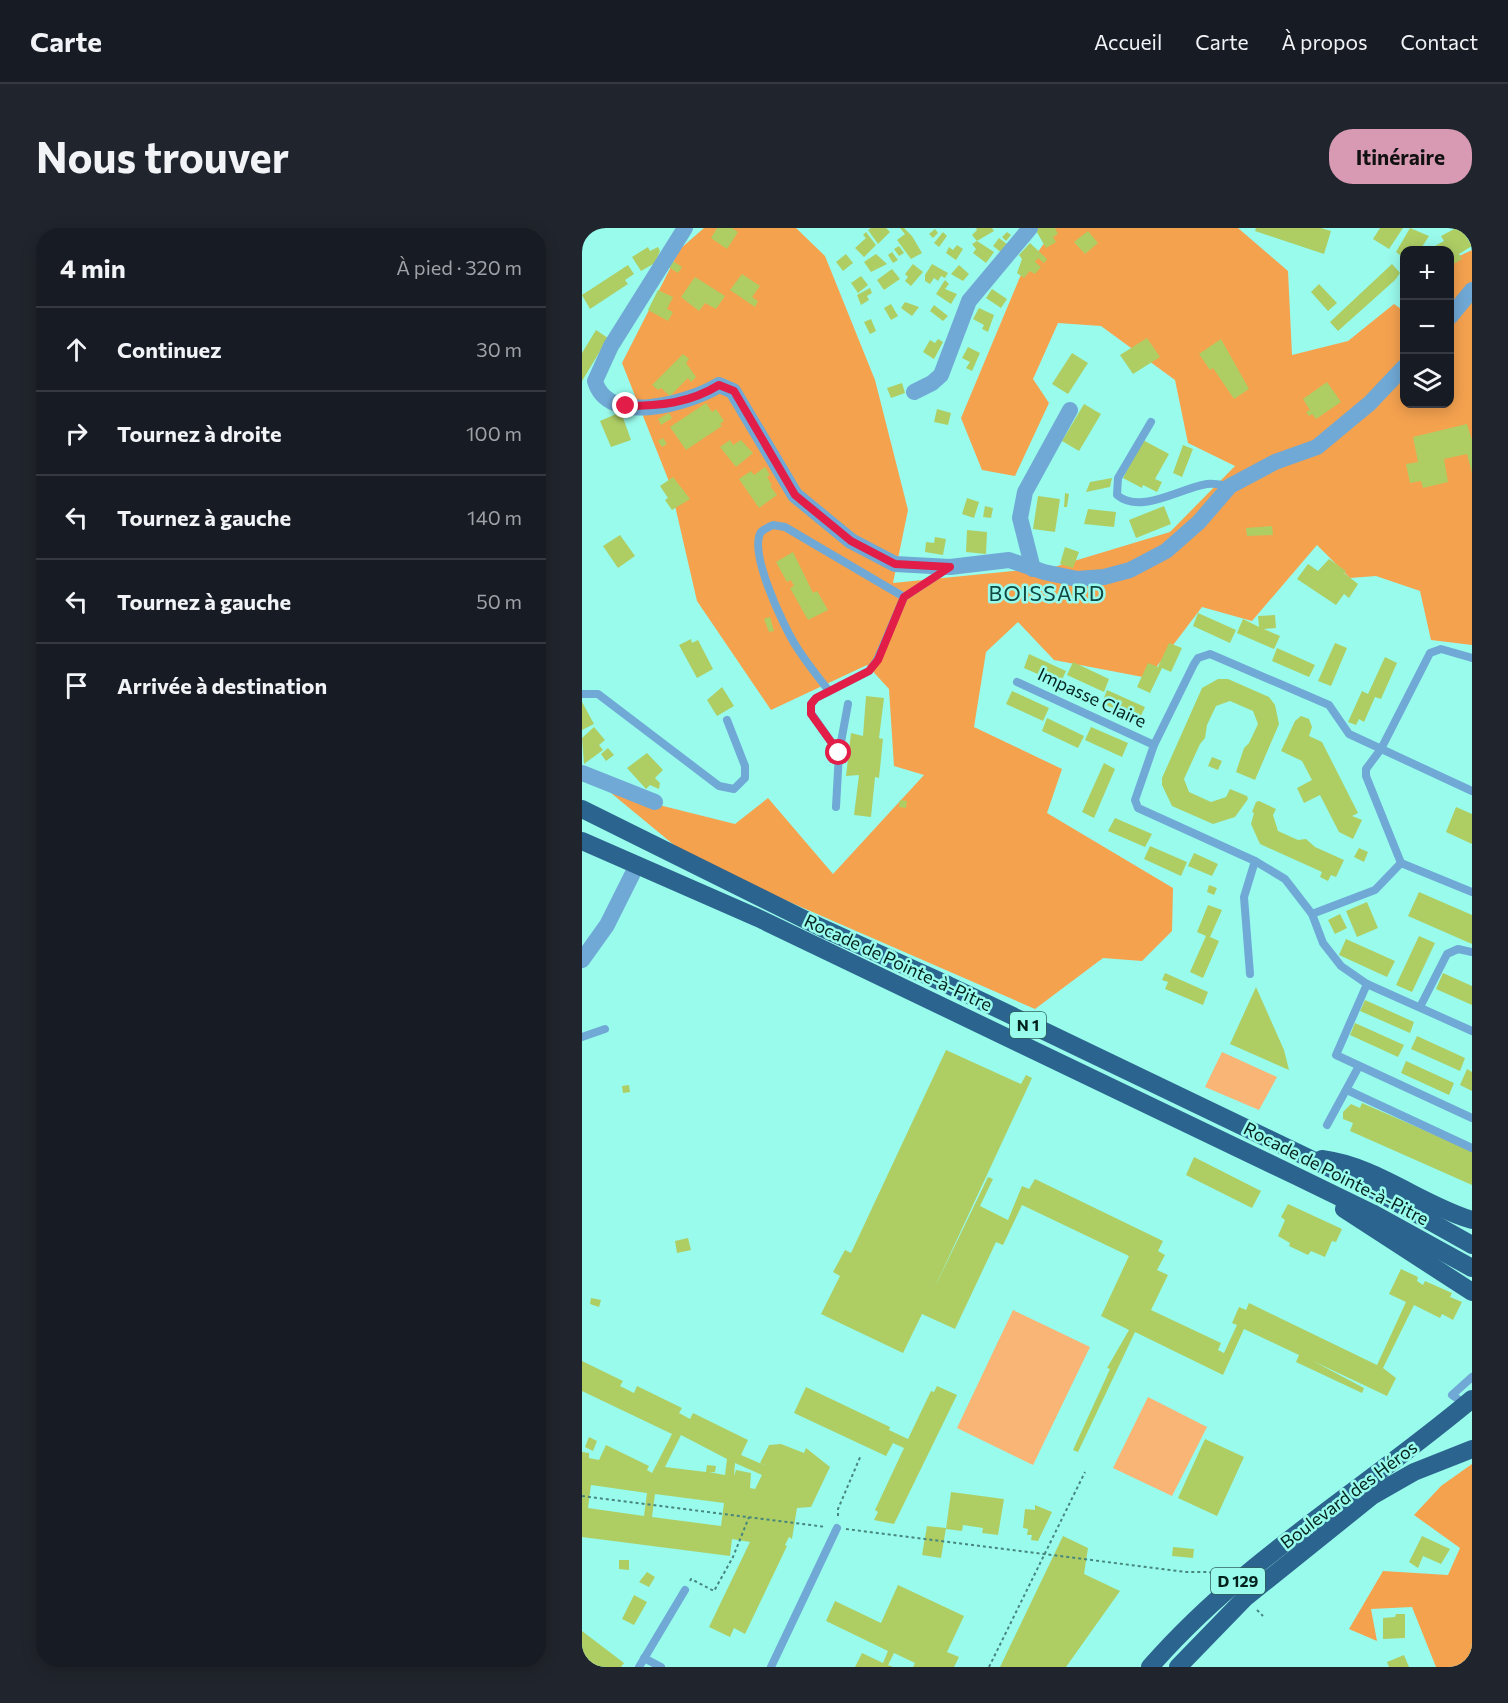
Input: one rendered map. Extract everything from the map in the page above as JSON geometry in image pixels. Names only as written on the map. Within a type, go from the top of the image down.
[{"type":"highway","name":"Rocade de Pointe-à-Pitre","points":[[582,809],[822,928],[948,985],[1365,1185],[1472,1245]]},
{"type":"highway","name":"Rocade de Pointe-à-Pitre","points":[[582,841],[758,918],[1296,1176],[1472,1268]]},
{"type":"highway","points":[[1304,1156],[1348,1162],[1452,1214],[1472,1220]]},
{"type":"highway","points":[[1296,1176],[1364,1223],[1472,1292]]},
{"type":"highway","name":"Boulevard des Héros","points":[[1150,1667],[1233,1586],[1334,1504],[1469,1402]]},
{"type":"highway","name":"Boulevard des Héros","points":[[1178,1667],[1245,1598],[1372,1496],[1414,1472],[1472,1449]]},
{"type":"street","points":[[685,228],[611,346],[595,381],[598,392],[606,400],[626,406],[658,406],[700,396],[719,385],[734,391],[795,495],[851,541],[895,564],[950,567],[1009,560],[1077,579],[1104,577],[1130,570],[1166,551],[1199,522],[1230,486],[1275,462],[1317,447],[1370,403],[1400,371]]},
{"type":"street","points":[[914,392],[932,383],[941,375],[969,301],[1030,228]]},
{"type":"street","points":[[1454,311],[1472,290]]},
{"type":"street","points":[[1033,568],[1020,518],[1025,492],[1070,410]]},
{"type":"street","points":[[582,773],[655,802]]},
{"type":"street","points":[[582,960],[607,925],[637,865]]},
{"type":"lane","points":[[1151,422],[1118,478],[1117,495],[1134,502],[1162,498],[1209,483],[1230,486]]},
{"type":"lane","points":[[829,691],[795,645],[777,610],[763,570],[758,543],[762,531],[773,525],[785,528],[904,597]]},
{"type":"lane","points":[[839,753],[810,710],[816,698],[869,671],[875,665],[904,597],[950,567]]},
{"type":"lane","points":[[1472,658],[1441,649],[1430,653],[1381,749],[1366,769],[1365,776],[1401,863],[1472,892]]},
{"type":"lane","points":[[1472,791],[1350,734],[1329,705],[1210,654],[1198,657],[1194,664],[1154,745],[1135,800],[1138,808],[1255,861],[1285,879],[1312,914],[1323,943],[1341,966],[1367,984],[1472,1031]]},
{"type":"lane","name":"Impasse Claire","points":[[1017,682],[1154,745]]},
{"type":"lane","points":[[582,694],[598,694],[719,786],[734,789],[745,778],[745,766],[727,720]]},
{"type":"lane","points":[[836,807],[839,753],[848,704]]},
{"type":"lane","points":[[1250,975],[1244,897],[1255,861]]},
{"type":"lane","points":[[1312,914],[1375,890],[1401,863]]},
{"type":"lane","points":[[1420,1008],[1447,954],[1458,949],[1472,952]]},
{"type":"lane","points":[[1367,984],[1336,1055],[1472,1118]]},
{"type":"lane","points":[[582,1037],[605,1029]]},
{"type":"lane","points":[[1327,1125],[1359,1066]]},
{"type":"lane","points":[[1347,1090],[1472,1148]]},
{"type":"lane","points":[[1469,1402],[1452,1395],[1472,1377]]},
{"type":"lane","points":[[771,1667],[837,1528]]},
{"type":"lane","points":[[639,1667],[685,1590]]},
{"type":"lane","points":[[644,1658],[661,1667]]},
{"type":"path","points":[[837,1528],[838,1509],[861,1455]]},
{"type":"path","points":[[989,1667],[1085,1472]]},
{"type":"path","points":[[582,1496],[1186,1572],[1209,1572],[1222,1576],[1233,1586]]},
{"type":"path","points":[[685,1590],[691,1579],[714,1591],[733,1557],[750,1517]]},
{"type":"shaded area","points":[[704,228],[796,228],[825,256],[875,380],[908,510],[893,583],[1033,569],[1041,571],[1170,532],[1235,466],[1188,443],[1175,380],[1101,326],[1058,323],[1033,379],[1049,403],[1015,476],[982,470],[961,418],[1020,277],[1055,228],[1238,228],[1288,271],[1292,355],[1348,341],[1394,304],[1400,308],[1400,408],[1454,408],[1454,259],[1472,250],[1472,645],[1431,640],[1420,591],[1376,576],[1350,578],[1317,545],[1252,621],[1202,607],[1148,678],[1054,660],[1018,622],[986,652],[974,727],[1062,769],[1047,813],[1173,888],[1172,931],[1142,961],[1103,958],[1035,1009],[691,859],[611,793],[735,824],[768,798],[833,874],[924,775],[894,766],[889,689],[867,665],[771,710],[697,601],[670,484],[622,363],[680,249]]},
{"type":"shaded area","points":[[1222,1052],[1277,1077],[1259,1110],[1205,1087]]},
{"type":"shaded area","points":[[1013,1310],[1090,1347],[1033,1465],[957,1428]]},
{"type":"shaded area","points":[[1148,1397],[1207,1427],[1172,1496],[1113,1468]]},
{"type":"shaded area","points":[[1472,1464],[1472,1667],[1436,1667],[1412,1607],[1371,1609],[1377,1641],[1349,1629],[1383,1571],[1448,1575],[1460,1548],[1414,1515],[1441,1486]]},
{"type":"building","points":[[717,228],[732,228],[738,232],[727,249],[711,238]]},
{"type":"building","points":[[886,228],[890,232],[878,244],[868,230]]},
{"type":"building","points":[[900,228],[904,228],[912,236],[922,253],[911,259],[897,240],[905,234]]},
{"type":"building","points":[[976,228],[992,228],[994,231],[977,241],[972,235],[977,230]]},
{"type":"building","points":[[1055,228],[1058,234],[1053,237],[1056,242],[1046,248],[1035,229]]},
{"type":"building","points":[[1256,228],[1321,228],[1331,231],[1324,254],[1255,231]]},
{"type":"building","points":[[1380,228],[1403,228],[1389,249],[1373,239]]},
{"type":"building","points":[[1410,228],[1429,236],[1423,246],[1400,246],[1400,255],[1396,252]]},
{"type":"building","points":[[1456,228],[1461,228],[1472,246],[1459,254],[1462,259],[1454,264],[1454,246],[1435,246],[1444,241],[1441,236]]},
{"type":"building","points":[[935,229],[938,233],[933,238],[929,234]]},
{"type":"building","points":[[1088,231],[1098,243],[1085,254],[1074,242]]},
{"type":"building","points":[[866,232],[876,245],[864,257],[855,248],[866,238],[863,235]]},
{"type":"building","points":[[943,232],[947,236],[939,247],[934,243]]},
{"type":"building","points":[[1007,232],[1011,235],[1006,241],[1002,237]]},
{"type":"building","points":[[999,238],[1008,245],[1002,253],[993,246]]},
{"type":"building","points":[[977,241],[994,252],[986,263],[973,253],[976,249],[972,244]]},
{"type":"building","points":[[1030,243],[1047,259],[1044,263],[1038,258],[1035,262],[1041,267],[1035,274],[1030,271],[1024,278],[1017,273],[1022,259],[1019,255]]},
{"type":"building","points":[[957,245],[963,249],[956,260],[946,253],[949,247],[953,250]]},
{"type":"building","points":[[899,246],[904,253],[899,256],[894,249]]},
{"type":"building","points":[[648,247],[650,251],[658,247],[660,251],[655,263],[641,271],[632,257]]},
{"type":"building","points":[[892,252],[898,260],[893,263],[888,255]]},
{"type":"building","points":[[846,254],[853,263],[843,271],[836,262]]},
{"type":"building","points":[[876,254],[887,264],[871,272],[864,262]]},
{"type":"building","points":[[671,260],[682,267],[678,273],[667,266]]},
{"type":"building","points":[[913,264],[923,272],[911,286],[905,281],[908,277],[905,274]]},
{"type":"building","points":[[932,264],[948,273],[945,278],[941,276],[938,281],[934,278],[930,284],[925,281],[925,275]]},
{"type":"building","points":[[1392,264],[1400,273],[1338,331],[1330,322]]},
{"type":"building","points":[[628,265],[634,274],[625,280],[628,284],[590,309],[582,295]]},
{"type":"building","points":[[959,265],[969,274],[963,281],[951,274]]},
{"type":"building","points":[[892,269],[900,279],[884,290],[877,280]]},
{"type":"building","points":[[742,274],[760,286],[752,297],[758,301],[755,307],[730,290]]},
{"type":"building","points":[[861,276],[868,285],[858,293],[851,283]]},
{"type":"building","points":[[695,277],[725,296],[716,309],[705,303],[699,311],[681,297]]},
{"type":"building","points":[[945,280],[949,284],[945,289],[957,294],[951,304],[936,294]]},
{"type":"building","points":[[1319,284],[1337,303],[1328,311],[1311,292]]},
{"type":"building","points":[[870,288],[872,293],[867,296],[869,300],[861,305],[857,295]]},
{"type":"building","points":[[992,289],[1007,299],[1001,308],[986,298]]},
{"type":"building","points":[[658,290],[673,297],[667,309],[673,312],[668,321],[648,310]]},
{"type":"building","points":[[905,302],[919,307],[912,316],[901,308]]},
{"type":"building","points":[[891,304],[898,316],[891,320],[884,308]]},
{"type":"building","points":[[934,305],[948,316],[943,321],[930,311]]},
{"type":"building","points":[[979,308],[994,315],[988,332],[982,329],[984,325],[973,319]]},
{"type":"building","points":[[871,319],[876,331],[870,334],[864,322]]},
{"type":"building","points":[[596,330],[608,338],[582,381],[582,353]]},
{"type":"building","points":[[1147,338],[1160,357],[1133,374],[1120,355]]},
{"type":"building","points":[[938,339],[943,342],[934,359],[923,352],[930,340],[935,343]]},
{"type":"building","points":[[1221,339],[1249,389],[1234,399],[1213,368],[1210,370],[1199,354]]},
{"type":"building","points":[[968,347],[980,353],[972,371],[966,368],[970,362],[962,358]]},
{"type":"building","points":[[1072,353],[1088,363],[1068,394],[1052,384]]},
{"type":"building","points":[[683,354],[689,359],[686,363],[696,377],[691,382],[688,378],[670,396],[661,388],[658,390],[652,385]]},
{"type":"building","points":[[1327,382],[1341,402],[1316,419],[1312,414],[1309,416],[1306,412],[1310,410],[1303,399]]},
{"type":"building","points":[[902,383],[905,393],[891,398],[887,388]]},
{"type":"building","points":[[706,403],[712,412],[716,409],[724,421],[720,424],[722,426],[686,450],[670,427]]},
{"type":"building","points":[[1084,404],[1101,414],[1079,451],[1062,441]]},
{"type":"building","points":[[937,409],[951,413],[948,425],[934,422]]},
{"type":"building","points":[[621,412],[631,440],[611,447],[600,421]]},
{"type":"building","points":[[669,413],[672,418],[661,425],[658,419]]},
{"type":"building","points":[[1467,424],[1472,440],[1472,473],[1467,454],[1444,459],[1448,482],[1423,488],[1421,481],[1410,483],[1406,464],[1418,462],[1413,437]]},
{"type":"building","points":[[663,438],[667,444],[662,447],[658,441]]},
{"type":"building","points":[[730,440],[733,445],[741,440],[753,453],[736,467],[720,447]]},
{"type":"building","points":[[1143,440],[1169,454],[1155,479],[1162,482],[1157,492],[1143,485],[1142,488],[1123,478]]},
{"type":"building","points":[[1183,445],[1193,449],[1182,477],[1173,473]]},
{"type":"building","points":[[765,467],[770,475],[767,477],[772,485],[770,486],[777,495],[759,508],[739,479],[751,471],[754,475]]},
{"type":"building","points":[[673,477],[690,499],[672,510],[660,486]]},
{"type":"building","points":[[1112,478],[1110,487],[1086,492],[1090,482]]},
{"type":"building","points":[[1065,493],[1069,494],[1067,507],[1064,507]]},
{"type":"building","points":[[1038,496],[1060,499],[1055,532],[1033,529]]},
{"type":"building","points":[[967,498],[979,502],[974,518],[962,514]]},
{"type":"building","points":[[985,506],[993,508],[991,518],[983,517]]},
{"type":"building","points":[[1164,506],[1171,524],[1136,538],[1129,520]]},
{"type":"building","points":[[1088,509],[1116,512],[1114,527],[1084,524]]},
{"type":"building","points":[[1272,526],[1273,535],[1247,536],[1246,528]]},
{"type":"building","points":[[967,530],[987,532],[986,554],[966,552]]},
{"type":"building","points":[[620,535],[635,556],[618,568],[603,546]]},
{"type":"building","points":[[935,537],[946,539],[943,555],[925,552],[926,542],[934,543]]},
{"type":"building","points":[[1065,547],[1079,552],[1073,568],[1060,564]]},
{"type":"building","points":[[793,552],[813,593],[817,591],[828,610],[808,620],[790,588],[794,586],[791,580],[787,582],[776,562]]},
{"type":"building","points":[[1329,559],[1346,571],[1344,573],[1358,584],[1349,598],[1344,594],[1336,605],[1297,579],[1308,564],[1318,571]]},
{"type":"building","points":[[1198,613],[1236,630],[1230,643],[1193,626]]},
{"type":"building","points":[[1275,615],[1276,628],[1264,629],[1280,636],[1274,649],[1237,633],[1243,619],[1259,627],[1258,616]]},
{"type":"building","points":[[770,617],[774,631],[769,632],[764,619]]},
{"type":"building","points":[[691,639],[692,643],[698,640],[713,669],[697,678],[679,645]]},
{"type":"building","points":[[1169,643],[1182,648],[1171,672],[1162,668],[1150,693],[1137,687],[1148,663],[1158,667]]},
{"type":"building","points":[[1335,643],[1347,648],[1331,686],[1318,681]]},
{"type":"building","points":[[1277,648],[1315,665],[1309,677],[1272,661]]},
{"type":"building","points":[[1029,654],[1066,671],[1060,684],[1024,668]]},
{"type":"building","points":[[1385,657],[1397,663],[1381,699],[1375,697],[1364,722],[1359,719],[1356,725],[1348,722],[1362,691],[1368,694]]},
{"type":"building","points":[[1073,662],[1109,679],[1104,692],[1067,675]]},
{"type":"building","points":[[1218,679],[1228,679],[1269,697],[1275,705],[1279,724],[1255,780],[1236,772],[1244,748],[1258,724],[1253,711],[1230,701],[1216,706],[1207,725],[1205,738],[1184,779],[1189,792],[1211,802],[1226,797],[1230,789],[1247,796],[1248,799],[1235,817],[1213,824],[1172,806],[1162,785],[1162,778],[1202,688]]},
{"type":"building","points":[[722,687],[734,706],[717,716],[707,700]]},
{"type":"building","points":[[1107,690],[1145,707],[1139,720],[1102,703]]},
{"type":"building","points":[[1012,691],[1049,708],[1043,721],[1006,704]]},
{"type":"building","points":[[866,696],[884,698],[879,738],[883,739],[879,778],[875,777],[871,817],[854,815],[859,775],[846,776],[851,733],[863,736]]},
{"type":"building","points":[[582,702],[594,724],[582,730]]},
{"type":"building","points":[[1301,716],[1309,719],[1312,727],[1309,736],[1322,742],[1358,813],[1352,816],[1362,820],[1353,839],[1339,832],[1320,795],[1304,803],[1297,788],[1312,780],[1302,761],[1281,751],[1295,721]]},
{"type":"building","points":[[1047,718],[1084,736],[1078,748],[1042,731]]},
{"type":"building","points":[[594,727],[605,740],[599,745],[603,750],[584,764],[582,738]]},
{"type":"building","points":[[1091,727],[1128,743],[1122,757],[1085,740]]},
{"type":"building","points":[[608,748],[614,755],[606,761],[601,754]]},
{"type":"building","points":[[647,753],[663,770],[655,778],[660,783],[659,789],[650,785],[646,789],[627,768]]},
{"type":"building","points":[[1212,757],[1222,761],[1218,770],[1208,766]]},
{"type":"building","points":[[1104,763],[1115,769],[1094,818],[1082,812]]},
{"type":"building","points":[[900,800],[907,801],[906,808],[899,807]]},
{"type":"building","points":[[1259,801],[1276,809],[1273,815],[1278,831],[1298,840],[1306,839],[1315,847],[1344,860],[1336,877],[1331,875],[1328,881],[1320,877],[1322,872],[1260,844],[1251,824],[1254,813],[1252,812],[1256,802]]},
{"type":"building","points":[[1456,807],[1472,814],[1472,844],[1446,832]]},
{"type":"building","points":[[1115,818],[1152,834],[1145,847],[1108,831]]},
{"type":"building","points":[[1150,846],[1187,862],[1181,876],[1144,859]]},
{"type":"building","points":[[1359,848],[1368,852],[1364,862],[1354,857]]},
{"type":"building","points":[[1194,853],[1218,864],[1212,876],[1188,866]]},
{"type":"building","points":[[1209,885],[1217,888],[1214,895],[1207,892]]},
{"type":"building","points":[[1419,892],[1472,915],[1472,944],[1408,916]]},
{"type":"building","points":[[1367,902],[1378,928],[1357,937],[1346,911]]},
{"type":"building","points":[[1208,905],[1222,910],[1210,937],[1219,941],[1203,978],[1190,972],[1206,936],[1197,932]]},
{"type":"building","points":[[1340,914],[1347,928],[1335,934],[1328,920]]},
{"type":"building","points":[[1419,936],[1435,943],[1412,992],[1396,985]]},
{"type":"building","points":[[1346,939],[1395,961],[1387,977],[1339,955]]},
{"type":"building","points":[[1165,973],[1208,992],[1203,1005],[1165,989],[1168,982],[1162,980]]},
{"type":"building","points":[[1443,973],[1472,986],[1472,1005],[1436,989]]},
{"type":"building","points":[[1256,987],[1284,1050],[1289,1070],[1230,1044]]},
{"type":"building","points":[[1365,1000],[1414,1022],[1410,1033],[1360,1011]]},
{"type":"building","points":[[1355,1023],[1404,1045],[1398,1057],[1350,1035]]},
{"type":"building","points":[[1417,1036],[1465,1058],[1460,1071],[1411,1049]]},
{"type":"building","points":[[946,1050],[1021,1084],[1026,1075],[1032,1078],[933,1291],[988,1177],[993,1179],[980,1206],[1008,1220],[1022,1186],[1029,1189],[1035,1179],[1163,1241],[1158,1251],[1165,1255],[1157,1270],[1168,1275],[1151,1310],[1221,1343],[1218,1350],[1224,1353],[1237,1325],[1232,1323],[1239,1307],[1246,1310],[1249,1303],[1377,1365],[1406,1302],[1389,1294],[1401,1269],[1418,1277],[1417,1281],[1423,1285],[1425,1281],[1452,1293],[1450,1297],[1462,1302],[1453,1320],[1442,1314],[1440,1318],[1414,1305],[1383,1368],[1396,1378],[1387,1396],[1313,1361],[1364,1388],[1362,1393],[1296,1362],[1299,1355],[1244,1329],[1223,1375],[1135,1332],[1078,1452],[1073,1450],[1110,1369],[1107,1368],[1129,1330],[1101,1316],[1129,1256],[1022,1205],[1003,1245],[996,1242],[955,1329],[922,1314],[903,1353],[821,1314],[840,1276],[833,1272],[845,1250],[851,1253]]},
{"type":"building","points":[[1406,1061],[1454,1083],[1449,1095],[1401,1073]]},
{"type":"building","points":[[1467,1069],[1472,1072],[1472,1091],[1460,1085]]},
{"type":"building","points":[[629,1085],[630,1092],[623,1093],[622,1086]]},
{"type":"building","points":[[1362,1103],[1472,1151],[1472,1185],[1350,1131],[1353,1123],[1343,1119],[1343,1112],[1351,1104],[1360,1108]]},
{"type":"building","points":[[1194,1157],[1261,1191],[1252,1208],[1186,1175]]},
{"type":"building","points":[[1288,1204],[1342,1229],[1336,1242],[1332,1241],[1325,1257],[1311,1251],[1308,1255],[1289,1246],[1290,1243],[1278,1236],[1285,1220],[1281,1217]]},
{"type":"building","points":[[688,1238],[691,1250],[677,1253],[675,1241]]},
{"type":"building","points":[[591,1298],[601,1300],[599,1307],[590,1304]]},
{"type":"building","points":[[582,1361],[623,1381],[620,1386],[634,1393],[637,1386],[682,1408],[679,1413],[690,1419],[693,1413],[748,1440],[741,1455],[766,1466],[760,1463],[769,1445],[781,1444],[804,1453],[806,1448],[830,1467],[811,1507],[797,1508],[792,1539],[789,1537],[785,1545],[787,1546],[745,1634],[734,1628],[730,1637],[709,1627],[750,1542],[732,1539],[730,1556],[582,1537],[582,1452],[589,1453],[589,1458],[599,1460],[606,1445],[649,1466],[647,1470],[652,1473],[672,1434],[582,1391]],"holes":[[[681,1435],[727,1459],[725,1475],[709,1472],[715,1472],[716,1466],[707,1465],[706,1472],[665,1467]],[[735,1463],[762,1475],[755,1489],[750,1488],[751,1473],[736,1470],[734,1476]],[[591,1485],[647,1493],[644,1516],[588,1508]],[[655,1494],[724,1503],[721,1526],[652,1517]]]},
{"type":"building","points":[[937,1386],[957,1395],[894,1524],[874,1520],[878,1512],[875,1510],[904,1448],[893,1443],[886,1456],[794,1413],[806,1387],[890,1427],[889,1430],[908,1439],[931,1391],[934,1392]]},
{"type":"building","points":[[589,1437],[597,1441],[593,1451],[585,1447]]},
{"type":"building","points":[[1205,1439],[1244,1457],[1217,1516],[1178,1498]]},
{"type":"building","points":[[951,1492],[1004,1499],[998,1535],[982,1533],[983,1528],[963,1525],[962,1531],[946,1529]]},
{"type":"building","points":[[1035,1505],[1052,1512],[1038,1541],[1031,1540],[1032,1535],[1027,1535],[1028,1529],[1023,1528],[1025,1509],[1035,1510]]},
{"type":"building","points":[[927,1526],[946,1528],[941,1558],[922,1555]]},
{"type":"building","points":[[1063,1536],[1088,1548],[1084,1574],[1120,1591],[1066,1667],[1000,1667]]},
{"type":"building","points":[[1422,1536],[1450,1549],[1441,1564],[1423,1556],[1418,1568],[1409,1562]]},
{"type":"building","points":[[1173,1547],[1194,1549],[1193,1558],[1172,1556]]},
{"type":"building","points":[[619,1560],[629,1560],[629,1570],[619,1569]]},
{"type":"building","points":[[647,1572],[655,1577],[649,1587],[639,1582]]},
{"type":"building","points":[[898,1585],[964,1616],[947,1652],[959,1657],[954,1667],[913,1667],[915,1663],[894,1653],[888,1665],[893,1667],[855,1667],[862,1653],[883,1663],[888,1651],[826,1621],[835,1601],[881,1623]]},
{"type":"building","points":[[634,1595],[647,1602],[634,1625],[622,1619]]},
{"type":"building","points":[[1396,1614],[1405,1614],[1405,1638],[1383,1639],[1383,1618],[1395,1617]]},
{"type":"building","points":[[582,1631],[624,1663],[621,1667],[587,1667],[582,1663]]},
{"type":"building","points":[[1404,1655],[1409,1667],[1389,1667],[1387,1662]]},
{"type":"district","name":"BOISSARD","points":[[1047,594]]},
{"type":"route","points":[[626,406],[658,406],[674,403],[700,396],[719,385],[734,391],[795,495],[851,541],[895,564],[950,567],[904,597],[878,660],[869,671],[816,698],[811,704],[811,714],[839,753]]}]
